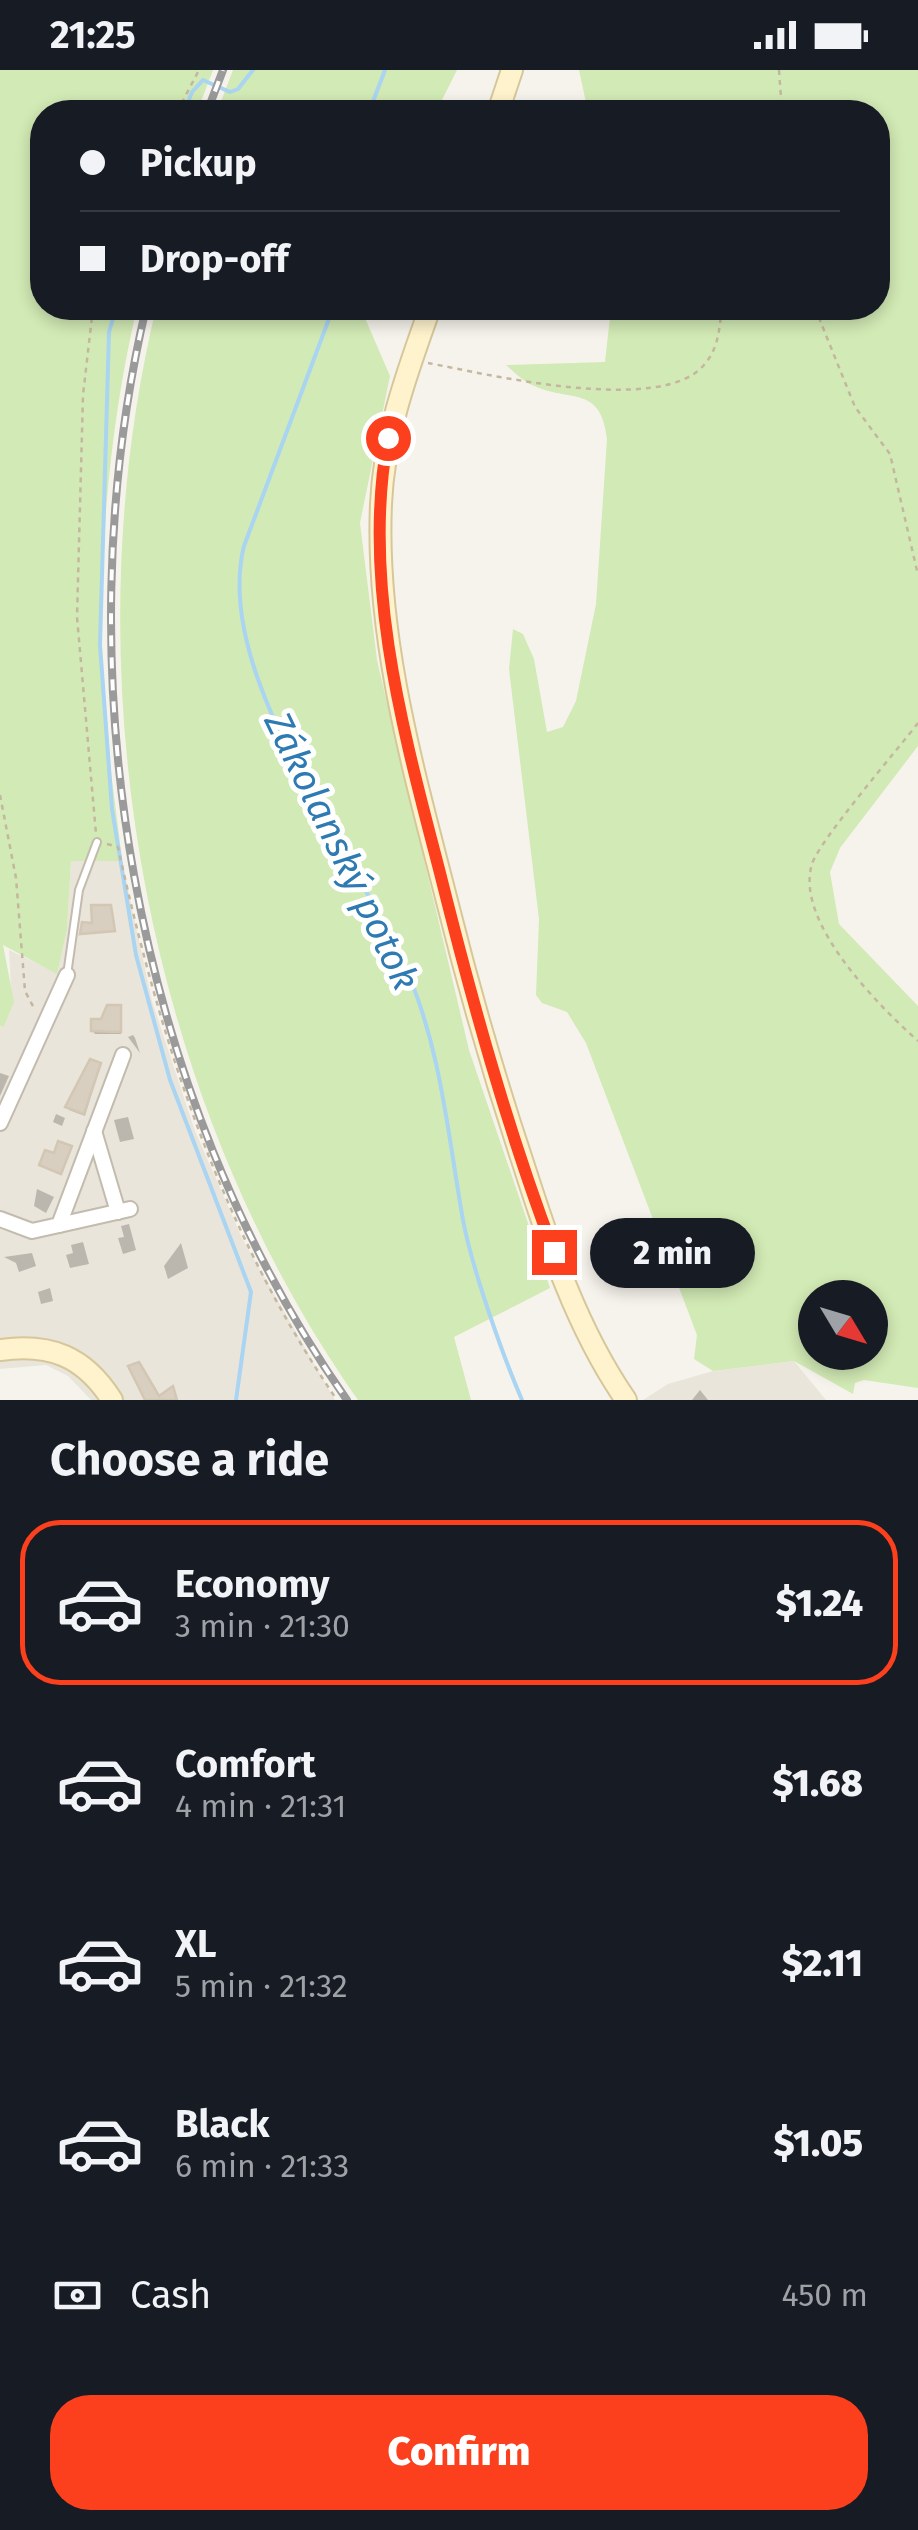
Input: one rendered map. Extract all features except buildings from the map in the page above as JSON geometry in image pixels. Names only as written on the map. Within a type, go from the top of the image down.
[{"type":"main road","points":[[502,100],[512,70]]},
{"type":"main road","points":[[426,320],[392,416],[381,508],[381,572],[394,670],[421,800],[480,1032],[582,1326],[626,1400]]},
{"type":"main road","points":[[0,1350],[30,1346],[60,1350],[80,1362],[112,1400]]},
{"type":"street","points":[[0,1124],[67,975]]},
{"type":"street","points":[[59,1225],[122,1055]]},
{"type":"street","points":[[0,1219],[32,1231],[124,1211],[94,1130]]},
{"type":"lane","points":[[67,975],[79,890],[96,842]]},
{"type":"path","points":[[183,100],[199,70]]},
{"type":"path","points":[[779,70],[781,100]]},
{"type":"path","points":[[92,320],[84,395],[77,616],[96,842]]},
{"type":"path","points":[[412,360],[538,385],[624,390],[677,380],[702,368],[717,345],[720,320]]},
{"type":"path","points":[[820,320],[856,407],[890,454],[918,575]]},
{"type":"path","points":[[918,724],[812,862],[810,894],[867,994],[918,1041]]},
{"type":"path","points":[[0,796],[16,878],[25,991],[39,1017]]},
{"type":"path","points":[[109,845],[118,847],[170,1057],[229,1211],[263,1281],[338,1400]]},
{"type":"shaded area","points":[[71,861],[122,861],[152,1001],[195,1131],[242,1238],[335,1400],[91,1400],[68,1376],[46,1365],[0,1369],[0,1026],[4,1027],[12,1007],[9,950],[57,973],[67,930]]},
{"type":"shaded area","points":[[794,1361],[826,1400],[643,1400],[668,1384],[713,1371]]},
{"type":"green space","points":[[0,70],[213,70],[202,100],[30,100],[30,320],[134,320],[111,459],[103,564],[105,717],[122,861],[71,861],[67,930],[57,974],[3,945],[14,1002],[4,1027],[0,1026]]},
{"type":"green space","points":[[233,70],[457,70],[442,100],[222,100]]},
{"type":"green space","points":[[579,70],[918,70],[918,746],[840,848],[830,872],[839,924],[918,1006],[918,1388],[864,1380],[855,1383],[853,1394],[810,1370],[888,1370],[888,1280],[798,1280],[798,1363],[713,1371],[694,1359],[697,1335],[586,1043],[567,1012],[542,1003],[536,995],[539,919],[509,669],[513,629],[523,634],[534,659],[547,732],[563,727],[576,701],[596,604],[607,439],[604,422],[591,402],[532,385],[506,365],[605,362],[610,320],[890,320],[890,100],[585,100]]},
{"type":"green space","points":[[154,320],[366,320],[390,376],[360,523],[377,660],[469,1050],[550,1288],[454,1337],[471,1400],[358,1400],[284,1280],[223,1151],[176,1016],[143,875],[125,732],[120,589],[131,447]]},
{"type":"waterway","points":[[189,100],[203,80],[230,92],[238,89],[253,70]]},
{"type":"waterway","name":"Zákolanský potok","points":[[374,100],[385,70]]},
{"type":"waterway","points":[[112,320],[109,332],[100,645],[112,809],[136,955],[170,1080],[251,1292],[236,1400]]},
{"type":"waterway","name":"Zákolanský potok","points":[[329,320],[244,546],[240,596],[249,650],[268,706],[294,762],[383,923],[418,999],[442,1093],[467,1240],[488,1311],[522,1400]]},
{"type":"railway","points":[[212,100],[223,70]]},
{"type":"railway","points":[[144,320],[121,446],[111,588],[116,732],[134,875],[167,1015],[213,1151],[273,1280],[347,1400]]},
{"type":"route","points":[[388,438],[381,508],[381,572],[394,670],[421,800],[480,1032],[554,1252]]}]
